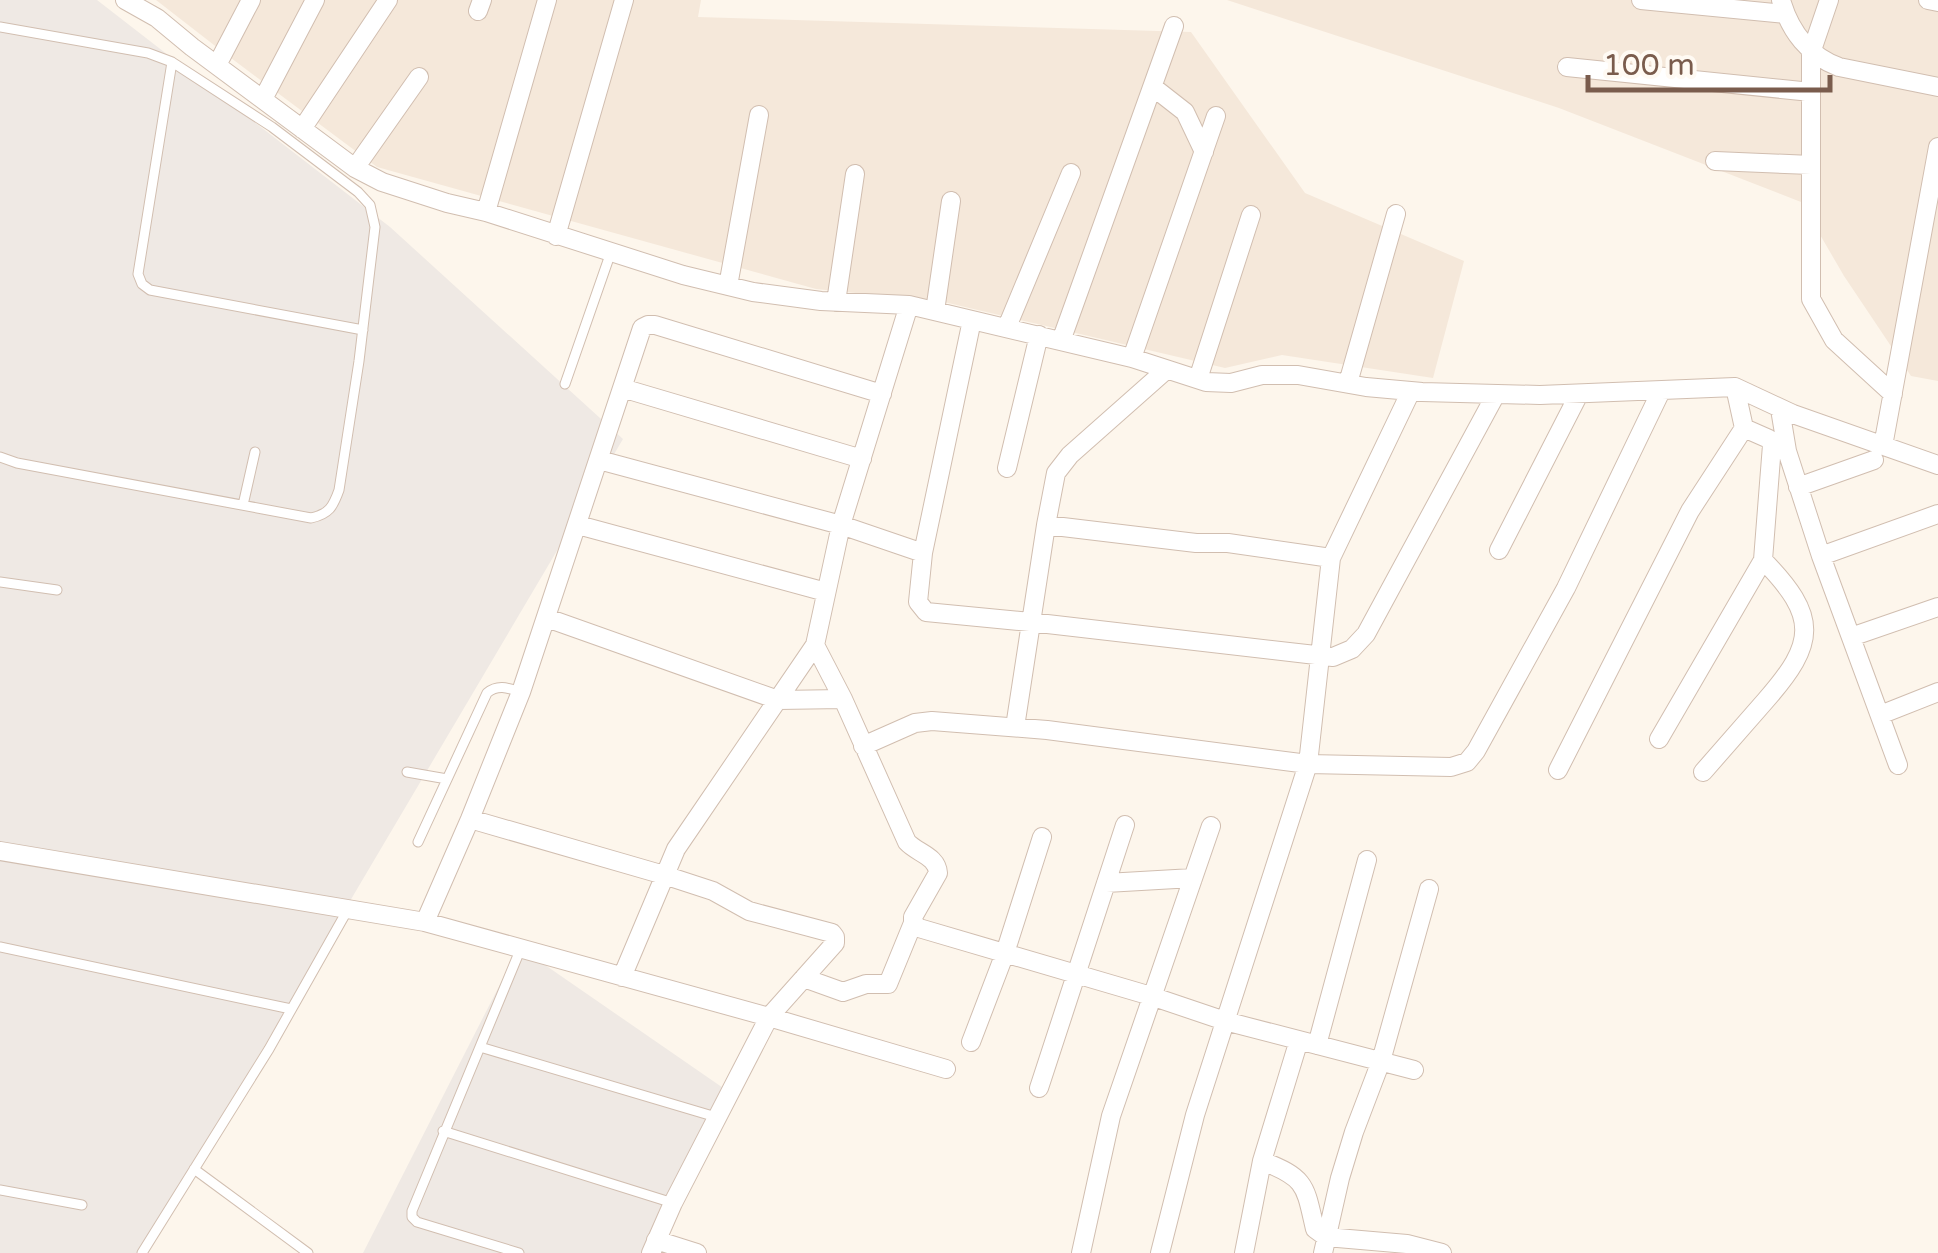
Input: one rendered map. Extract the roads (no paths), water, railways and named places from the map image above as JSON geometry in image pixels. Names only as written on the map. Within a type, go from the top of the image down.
[{"type":"street","points":[[125,0],[157,18],[355,168],[382,182],[728,286],[836,302],[909,305],[1132,358],[1198,379],[1231,382],[1262,375],[1298,375],[1410,391],[1496,394],[1735,386],[1878,453],[1938,465]]},
{"type":"street","points":[[217,65],[251,0]]},
{"type":"street","points":[[262,99],[315,0]]},
{"type":"street","points":[[302,129],[388,0]]},
{"type":"street","points":[[486,212],[548,0]]},
{"type":"street","points":[[556,236],[624,0]]},
{"type":"street","points":[[1642,0],[1783,7],[1811,54],[1824,62],[1938,87]]},
{"type":"street","points":[[1829,0],[1811,54],[1810,299],[1834,340],[1893,394]]},
{"type":"street","points":[[1928,0],[1938,2]]},
{"type":"street","points":[[1061,341],[1174,26]]},
{"type":"street","points":[[1567,68],[1811,92]]},
{"type":"street","points":[[355,168],[419,77]]},
{"type":"street","points":[[1152,87],[1185,112],[1204,152]]},
{"type":"street","points":[[728,286],[759,115]]},
{"type":"street","points":[[1132,358],[1216,116]]},
{"type":"street","points":[[1878,453],[1929,251],[1938,148]]},
{"type":"street","points":[[1715,160],[1810,165]]},
{"type":"street","points":[[1006,328],[1072,173]]},
{"type":"street","points":[[836,302],[855,174]]},
{"type":"street","points":[[935,311],[951,201]]},
{"type":"street","points":[[1348,384],[1396,214]]},
{"type":"street","points":[[1198,379],[1251,215]]},
{"type":"street","points":[[622,978],[676,849],[814,644],[842,525],[909,305]]},
{"type":"street","points":[[972,320],[922,553],[918,602],[926,612],[1332,657],[1352,649],[1366,634],[1496,394]]},
{"type":"street","points":[[425,922],[522,692],[642,328],[655,325],[882,394]]},
{"type":"street","points":[[1007,468],[1039,335]]},
{"type":"street","points":[[1015,727],[1056,473],[1061,464],[1166,370]]},
{"type":"street","points":[[1558,770],[1690,511],[1744,428],[1735,386]]},
{"type":"street","points":[[622,388],[862,459]]},
{"type":"street","points":[[1160,1253],[1196,1115],[1308,764],[1331,558],[1410,391]]},
{"type":"street","points":[[863,746],[932,720],[1308,764],[1451,767],[1467,762],[1566,588],[1661,391]]},
{"type":"street","points":[[1499,550],[1579,394]]},
{"type":"street","points":[[1780,409],[1798,487],[1898,765]]},
{"type":"street","points":[[1659,739],[1763,560],[1772,445],[1769,438],[1744,428]]},
{"type":"street","points":[[1798,487],[1878,453]]},
{"type":"street","points":[[599,460],[842,525],[922,553]]},
{"type":"street","points":[[1821,556],[1938,514]]},
{"type":"street","points":[[578,525],[826,592]]},
{"type":"street","points":[[1046,525],[1196,543],[1228,542],[1331,558]]},
{"type":"street","points":[[1704,772],[1790,673],[1802,652],[1804,634],[1796,600],[1763,560]]},
{"type":"street","points":[[1851,637],[1938,606]]},
{"type":"street","points":[[547,618],[778,700],[843,699]]},
{"type":"street","points":[[804,978],[843,992],[866,984],[888,984],[913,918],[938,873],[931,858],[907,842],[814,644]]},
{"type":"street","points":[[1880,716],[1938,692]]},
{"type":"street","points":[[470,819],[664,875],[713,891],[750,911],[835,937],[835,944],[770,1017],[653,1247],[697,1253]]},
{"type":"street","points":[[1039,1088],[1125,824]]},
{"type":"street","points":[[1080,1253],[1111,1116],[1211,826]]},
{"type":"street","points":[[972,1042],[1042,838]]},
{"type":"street","points":[[0,851],[425,922],[946,1069]]},
{"type":"street","points":[[1244,1253],[1262,1162],[1308,1043],[1368,860]]},
{"type":"street","points":[[1106,883],[1193,878]]},
{"type":"street","points":[[1325,1245],[1340,1178],[1381,1062],[1429,889]]},
{"type":"street","points":[[913,923],[1225,1021],[1414,1070]]},
{"type":"street","points":[[1262,1162],[1286,1170],[1300,1181],[1315,1230],[1325,1245]]},
{"type":"street","points":[[1325,1245],[1407,1244],[1442,1253]]},
{"type":"lane","points":[[0,26],[148,53],[183,67],[358,192],[370,205],[376,226],[339,490],[332,508],[322,516],[311,518],[18,463],[0,456]]},
{"type":"lane","points":[[172,62],[138,274],[142,284],[150,290],[363,330]]},
{"type":"lane","points":[[564,384],[610,252]]},
{"type":"lane","points":[[243,505],[255,452]]},
{"type":"lane","points":[[0,582],[57,590]]},
{"type":"lane","points":[[418,842],[486,693],[504,687],[522,692]]},
{"type":"lane","points":[[407,772],[447,779]]},
{"type":"lane","points":[[142,1253],[348,908]]},
{"type":"lane","points":[[0,946],[291,1009]]},
{"type":"lane","points":[[519,1253],[417,1222],[412,1211],[521,948]]},
{"type":"lane","points":[[480,1047],[716,1117]]},
{"type":"lane","points":[[443,1131],[673,1203]]},
{"type":"lane","points":[[194,1169],[308,1253]]},
{"type":"lane","points":[[0,1190],[82,1206]]}]
